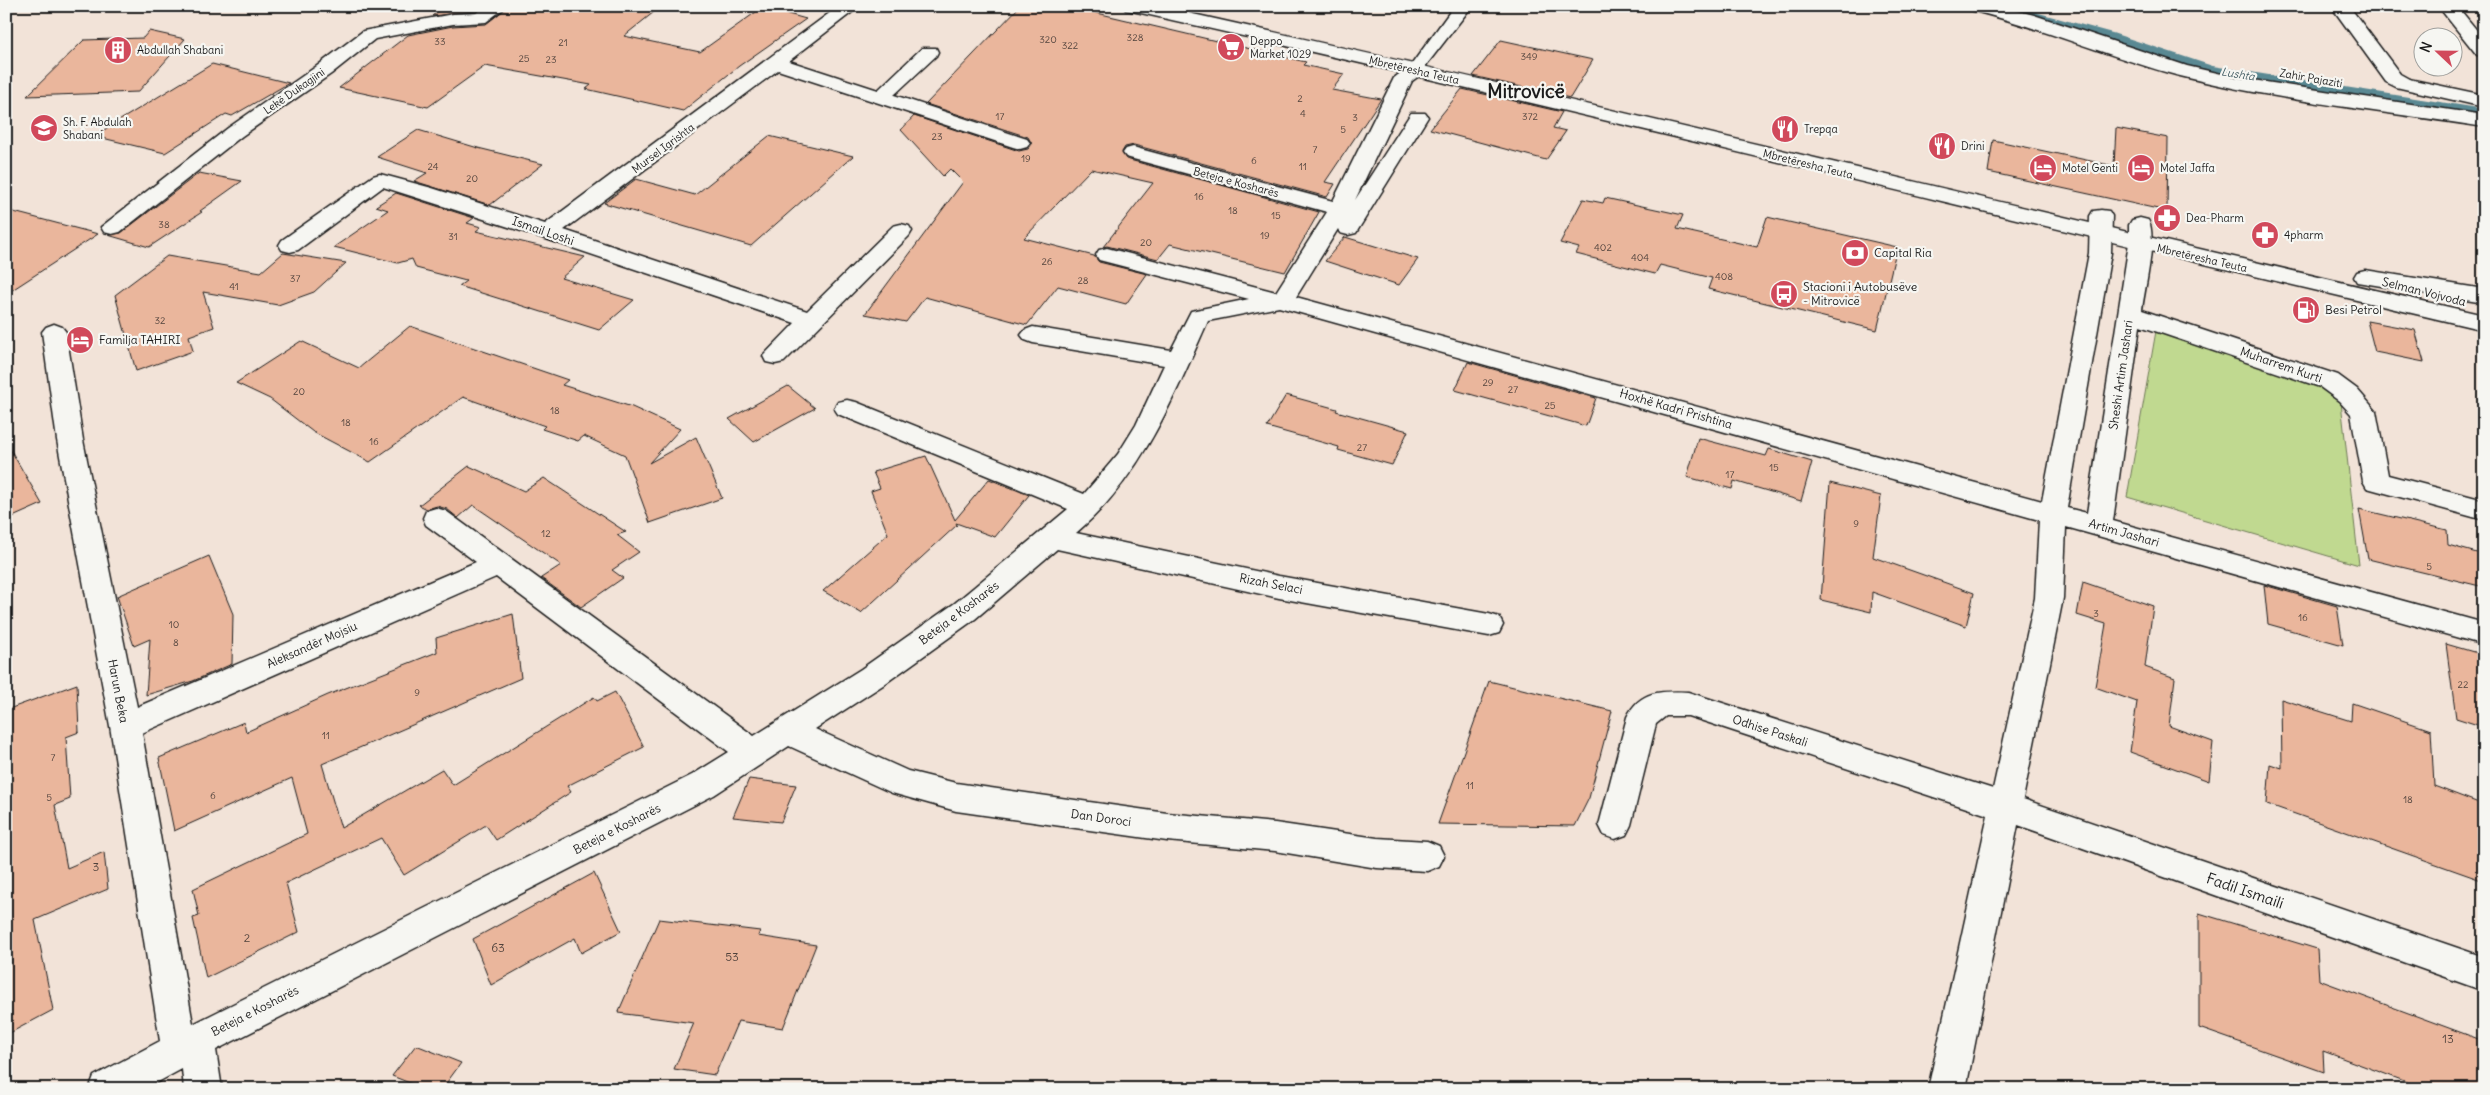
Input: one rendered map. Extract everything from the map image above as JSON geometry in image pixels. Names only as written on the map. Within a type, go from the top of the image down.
[{"type":"street","name":"Lekë Dukagjini","points":[[112,227],[234,132],[324,70],[369,35],[453,19],[480,18],[498,6]]},
{"type":"street","name":"Mursel Igrishta","points":[[548,232],[851,6]]},
{"type":"street","name":"Mbretëresha Teuta","points":[[1132,6],[1418,66]]},
{"type":"street","points":[[1291,303],[1340,209],[1404,78],[1418,66],[1463,6]]},
{"type":"street","points":[[1976,6],[2028,19],[2181,70],[2239,84],[2484,121]]},
{"type":"street","points":[[2025,6],[2176,50]]},
{"type":"street","points":[[2340,6],[2393,78],[2403,83],[2484,101]]},
{"type":"street","points":[[2447,6],[2484,51]]},
{"type":"street","name":"Mbretëresha Teuta","points":[[1185,7],[1418,66],[2140,234],[2484,323]]},
{"type":"street","points":[[880,97],[929,52]]},
{"type":"street","points":[[777,63],[1020,143]]},
{"type":"street","points":[[2234,63],[2239,84]]},
{"type":"street","name":"Zahir Pajaziti","points":[[2279,72],[2484,106]]},
{"type":"street","points":[[1291,303],[1418,117]]},
{"type":"street","name":"Beteja e Kosharës","points":[[1133,153],[1204,174],[1340,209]]},
{"type":"street","name":"Ismail Loshi","points":[[290,245],[380,180],[425,192],[811,320]]},
{"type":"street","points":[[1947,1089],[2049,598],[2053,513],[2100,252],[2101,225]]},
{"type":"street","points":[[775,356],[900,231]]},
{"type":"street","name":"Mbretëresha Teuta","points":[[2140,234],[2364,277]]},
{"type":"street","name":"Sheshi Artim Jashari","points":[[2099,526],[2140,234]]},
{"type":"street","points":[[1107,255],[1291,303]]},
{"type":"street","points":[[2364,277],[2484,296]]},
{"type":"street","name":"Selman Vojvoda","points":[[2364,277],[2484,307]]},
{"type":"street","name":"Beteja e Kosharës","points":[[107,1089],[189,1045],[703,785],[872,677],[966,611],[1089,508],[1127,460],[1148,426],[1199,316],[1291,303]]},
{"type":"street","name":"Hoxhë Kadri Prishtina","points":[[1291,303],[2053,513]]},
{"type":"street","name":"Muharrem Kurti","points":[[2129,314],[2329,381],[2348,395],[2363,411],[2376,481],[2484,510]]},
{"type":"street","name":"Harun Beka","points":[[54,332],[70,440],[125,726],[179,1045],[189,1045],[203,1089]]},
{"type":"street","points":[[1033,335],[1178,359]]},
{"type":"street","points":[[847,408],[1089,508]]},
{"type":"street","name":"Artim Jashari","points":[[2053,513],[2484,634]]},
{"type":"street","points":[[436,518],[753,752]]},
{"type":"street","name":"Rizah Selaci","points":[[1054,538],[1279,587],[1489,625]]},
{"type":"street","name":"Aleksandër Mojsiu","points":[[125,726],[499,564]]},
{"type":"street","name":"Odhise Paskali","points":[[1615,825],[1642,717],[1660,703],[1688,704],[2006,807]]},
{"type":"street","name":"Dan Doroci","points":[[787,731],[903,784],[956,798],[1167,827],[1275,837],[1378,852],[1426,856]]},
{"type":"street","name":"Fadil Ismaili","points":[[2006,807],[2484,974]]},
{"type":"green space","points":[[2156,331],[2312,380],[2341,402],[2359,565],[2127,497]]},
{"type":"building","points":[[445,6],[482,6],[475,11],[432,16]]},
{"type":"building","points":[[509,6],[619,6],[654,12],[624,36],[700,52],[763,7],[806,19],[739,66],[683,111],[586,89],[591,85],[485,66],[428,107],[339,88],[408,35],[453,26],[486,24]]},
{"type":"building","points":[[1020,6],[1067,6],[1306,62],[1303,65],[1344,74],[1332,90],[1381,99],[1325,182],[1335,184],[1327,197],[1134,145],[1125,147],[1122,152],[1126,159],[1319,212],[1285,272],[1170,244],[1158,259],[1107,246],[1103,247],[1153,183],[1091,169],[1024,238],[1094,256],[1099,262],[1147,274],[1126,304],[1058,286],[1027,325],[925,297],[906,322],[865,314],[963,182],[950,169],[943,176],[901,130],[914,116],[1019,151],[1028,149],[1032,144],[1028,137],[926,104]]},
{"type":"building","name":"Abdullah Shabani","points":[[149,31],[185,39],[138,92],[27,96],[84,40],[143,38]]},
{"type":"building","points":[[1501,40],[1593,60],[1570,98],[1473,76]]},
{"type":"building","points":[[212,64],[289,83],[232,116],[226,114],[165,153],[94,136]]},
{"type":"building","points":[[1462,89],[1562,112],[1553,128],[1566,131],[1546,160],[1430,129]]},
{"type":"building","points":[[2116,128],[2168,138],[2167,211],[1988,172],[1993,140],[2114,166]]},
{"type":"building","points":[[418,130],[478,148],[543,164],[490,205],[414,181],[427,173],[377,157]]},
{"type":"building","points":[[769,136],[853,156],[751,246],[604,203],[636,179],[695,195]]},
{"type":"building","points":[[199,173],[242,181],[200,211],[202,212],[149,247],[108,235],[121,233]]},
{"type":"building","points":[[396,193],[474,218],[467,223],[481,227],[476,231],[585,257],[561,278],[634,300],[599,330],[459,286],[466,281],[416,268],[412,259],[398,263],[334,247],[388,210],[376,206]]},
{"type":"building","points":[[1605,198],[1683,215],[1677,229],[1757,247],[1767,217],[1897,247],[1877,330],[1708,289],[1712,278],[1660,265],[1655,274],[1576,254],[1579,248],[1560,243],[1583,199],[1603,203]]},
{"type":"building","points":[[6,210],[98,234],[6,294]]},
{"type":"building","points":[[1345,237],[1418,259],[1399,285],[1325,261]]},
{"type":"building","points":[[283,253],[346,263],[314,292],[278,305],[203,292],[214,327],[189,336],[193,351],[136,371],[115,295],[167,256],[261,272]]},
{"type":"building","points":[[2367,321],[2415,330],[2424,362],[2375,352]]},
{"type":"building","points":[[410,326],[568,380],[562,385],[632,407],[680,429],[649,463],[696,437],[722,498],[650,523],[625,455],[584,436],[578,441],[542,429],[545,426],[463,397],[370,462],[313,432],[270,399],[236,383],[301,341],[359,368]]},
{"type":"building","points":[[1468,362],[1596,398],[1586,426],[1455,390]]},
{"type":"building","points":[[788,386],[815,408],[754,442],[729,419]]},
{"type":"building","points":[[1286,395],[1408,431],[1392,465],[1338,450],[1339,447],[1267,427]]},
{"type":"building","points":[[1698,438],[1766,456],[1769,449],[1812,462],[1801,501],[1734,481],[1732,489],[1687,477]]},
{"type":"building","points":[[6,442],[42,504],[6,520]]},
{"type":"building","points":[[926,456],[955,520],[989,479],[1029,495],[995,537],[956,523],[957,525],[861,613],[823,591],[888,534],[871,491],[880,488],[873,472]]},
{"type":"building","points":[[469,466],[524,491],[544,478],[626,532],[617,535],[639,552],[612,570],[623,578],[581,607],[541,578],[561,565],[473,505],[458,518],[447,509],[437,506],[427,509],[419,505]]},
{"type":"building","points":[[1830,483],[1881,496],[1873,557],[1974,593],[1966,626],[1872,592],[1871,612],[1821,600]]},
{"type":"building","points":[[2359,509],[2447,530],[2448,545],[2484,555],[2484,587],[2368,559]]},
{"type":"building","points":[[209,556],[233,614],[232,664],[193,681],[146,695],[150,639],[134,646],[117,596]]},
{"type":"building","points":[[2083,582],[2153,606],[2145,667],[2175,678],[2169,726],[2213,742],[2209,781],[2130,752],[2137,702],[2095,687],[2106,624],[2077,615]]},
{"type":"building","points":[[2264,585],[2337,606],[2343,645],[2268,624]]},
{"type":"building","points":[[513,614],[521,678],[322,764],[341,828],[442,769],[453,785],[594,697],[597,701],[615,692],[644,747],[567,786],[571,792],[496,840],[486,825],[404,875],[381,838],[286,883],[299,932],[206,978],[193,918],[199,916],[193,889],[307,834],[292,778],[174,831],[159,758],[244,722],[246,732],[328,695],[437,652],[436,638]]},
{"type":"building","points":[[2446,644],[2484,655],[2484,727],[2456,718]]},
{"type":"building","points":[[1489,681],[1612,711],[1589,798],[1575,826],[1438,824]]},
{"type":"building","points":[[77,684],[79,732],[66,737],[70,799],[55,805],[67,868],[104,852],[108,889],[35,920],[53,1010],[6,1035],[6,966],[11,964],[6,871],[6,710]]},
{"type":"building","points":[[2281,699],[2351,721],[2352,703],[2431,730],[2434,786],[2484,805],[2484,881],[2267,804],[2270,764],[2282,768]]},
{"type":"building","points":[[749,779],[796,785],[781,822],[733,817]]},
{"type":"building","points":[[594,873],[621,931],[581,953],[575,938],[491,985],[473,939]]},
{"type":"building","points":[[2199,913],[2317,949],[2319,980],[2484,1041],[2484,1089],[2426,1089],[2323,1051],[2324,1072],[2199,1028]]},
{"type":"building","points":[[659,919],[760,931],[758,936],[816,945],[783,1028],[738,1021],[715,1075],[674,1069],[694,1023],[618,1013]]},
{"type":"building","points":[[416,1045],[461,1063],[442,1089],[425,1089],[392,1076]]},
{"type":"waterway","name":"Lushta","points":[[2020,12],[2112,37],[2212,70],[2484,113]]},
{"type":"place","name":"Deppo Market 1029","points":[[1231,47]]},
{"type":"place","name":"Abdullah Shabani","points":[[118,50]]},
{"type":"place","name":"Sh. F. Abdulah Shabani","points":[[44,128]]},
{"type":"place","name":"Trepqa","points":[[1785,129]]},
{"type":"place","name":"Drini","points":[[1942,146]]},
{"type":"place","name":"Motel Genti","points":[[2043,168]]},
{"type":"place","name":"Motel Jaffa","points":[[2141,168]]},
{"type":"place","name":"Dea-Pharm","points":[[2167,218]]},
{"type":"place","name":"4pharm","points":[[2265,235]]},
{"type":"place","name":"Capital Ria","points":[[1855,253]]},
{"type":"place","name":"Stacioni i Autobusëve - Mitrovicë","points":[[1784,294]]},
{"type":"place","name":"Besi Petrol","points":[[2306,310]]},
{"type":"place","name":"Familja TAHIRI","points":[[80,340]]},
{"type":"district","name":"Mitrovicë","points":[[1526,91]]}]
